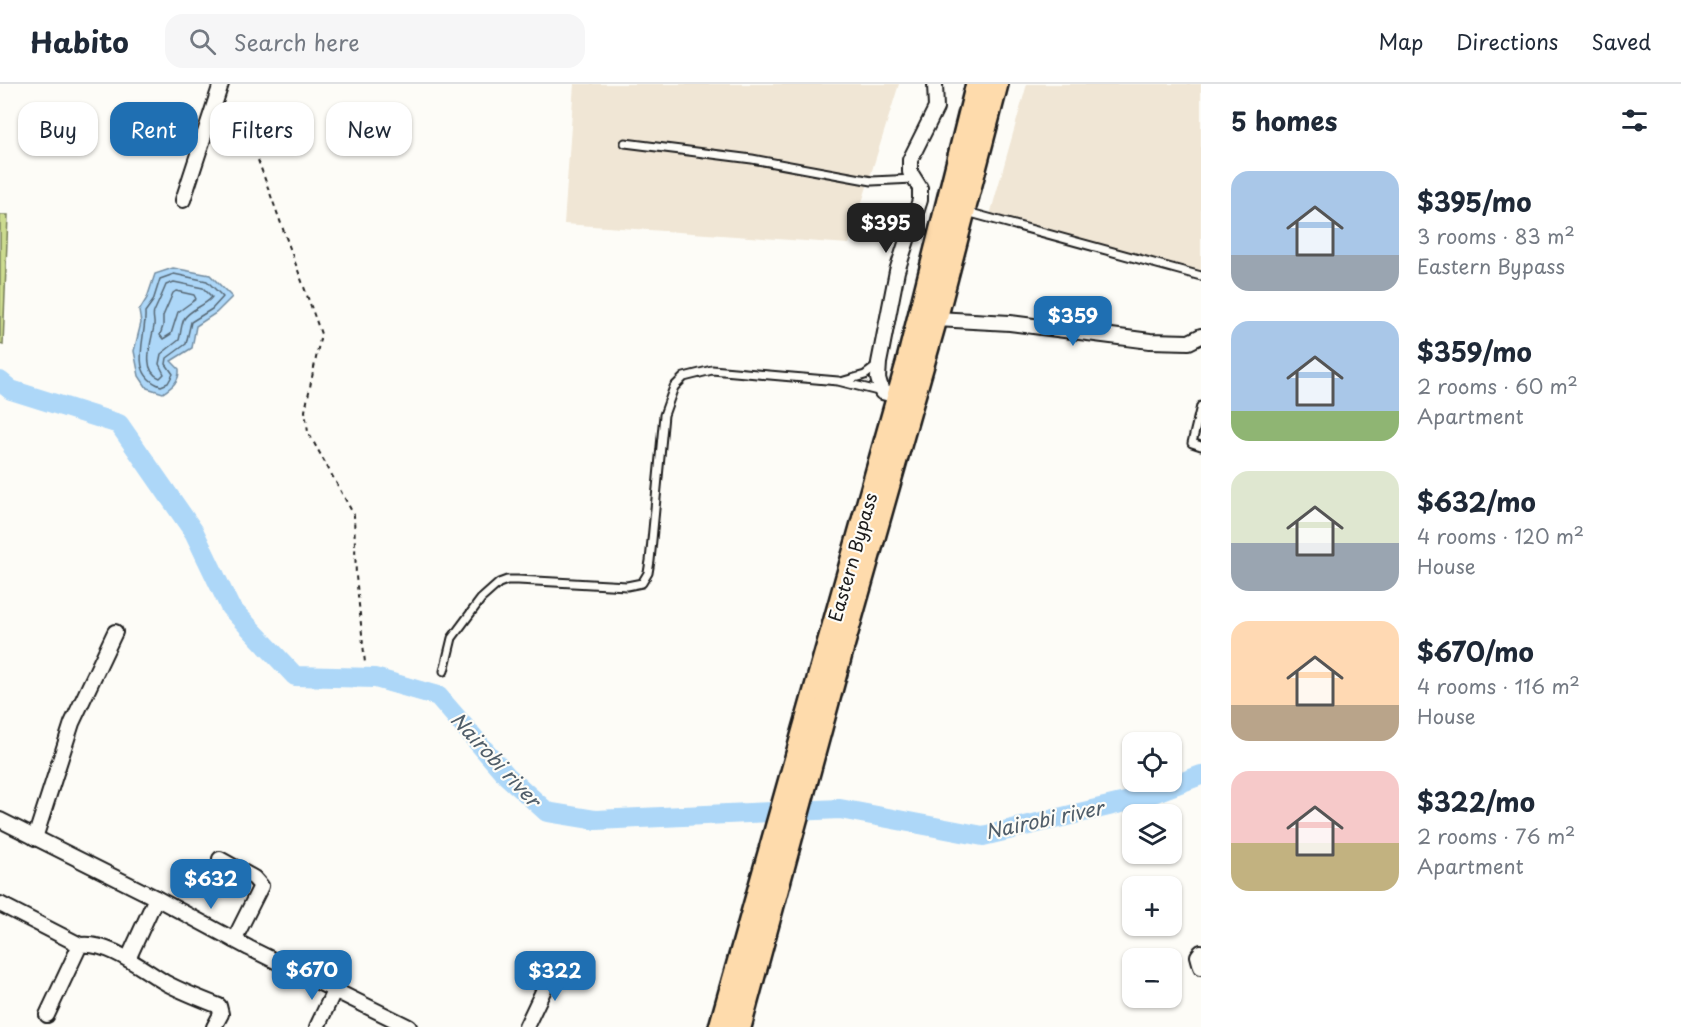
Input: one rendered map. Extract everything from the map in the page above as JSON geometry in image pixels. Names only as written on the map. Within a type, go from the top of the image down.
[{"type":"main road","name":"Eastern Bypass","points":[[740,1027],[778,854],[890,394],[977,84]]},
{"type":"main road","name":"Eastern Bypass","points":[[798,777],[936,319],[997,84]]},
{"type":"main road","name":"Eastern Bypass","points":[[720,1027],[778,854]]},
{"type":"street","points":[[183,200],[221,84]]},
{"type":"street","points":[[890,394],[878,378],[879,363],[897,271],[920,200],[920,188],[910,172],[910,160],[936,108],[935,84]]},
{"type":"street","points":[[936,319],[1010,323],[1150,341],[1190,342],[1201,336]]},
{"type":"street","points":[[35,838],[72,723],[115,632]]},
{"type":"street","points":[[0,820],[408,1027]]},
{"type":"street","points":[[220,859],[254,878],[261,886],[234,940]]},
{"type":"street","points":[[128,959],[156,898]]},
{"type":"street","points":[[0,904],[80,945],[94,945],[128,959],[168,984],[219,1006],[221,1014],[213,1027]]},
{"type":"street","points":[[47,1015],[80,945]]},
{"type":"street","points":[[1201,952],[1198,956],[1201,967]]},
{"type":"street","points":[[526,1027],[556,964]]},
{"type":"street","points":[[317,1027],[335,989]]},
{"type":"lane","points":[[625,142],[752,159],[872,181],[914,179]]},
{"type":"lane","points":[[964,212],[1201,276]]},
{"type":"lane","points":[[838,381],[852,380],[865,375],[879,363]]},
{"type":"lane","points":[[444,671],[452,638],[481,599],[499,583],[518,580],[627,586],[642,583],[648,573],[650,561],[664,415],[674,387],[684,376],[712,370],[838,381],[890,394]]},
{"type":"lane","points":[[1201,406],[1192,443],[1201,446]]},
{"type":"path","points":[[223,100],[250,138],[321,334],[305,411],[308,432],[354,515],[356,576],[365,663]]},
{"type":"shaded area","points":[[574,84],[899,84],[849,244],[564,224]]},
{"type":"shaded area","points":[[1027,84],[1201,84],[1201,274],[990,215]]},
{"type":"green space","points":[[0,215],[8,215],[3,345],[0,344]]},
{"type":"water","points":[[173,268],[210,275],[232,297],[216,313],[196,326],[192,348],[171,361],[179,369],[178,377],[163,393],[147,388],[139,376],[134,351],[141,323],[139,311],[147,298],[155,274]]},
{"type":"waterway","name":"Nairobi river","points":[[0,381],[11,390],[119,424],[194,532],[230,607],[295,676],[375,678],[438,696],[507,776],[547,812],[596,820],[840,809],[983,836],[1138,799],[1201,775]]}]
